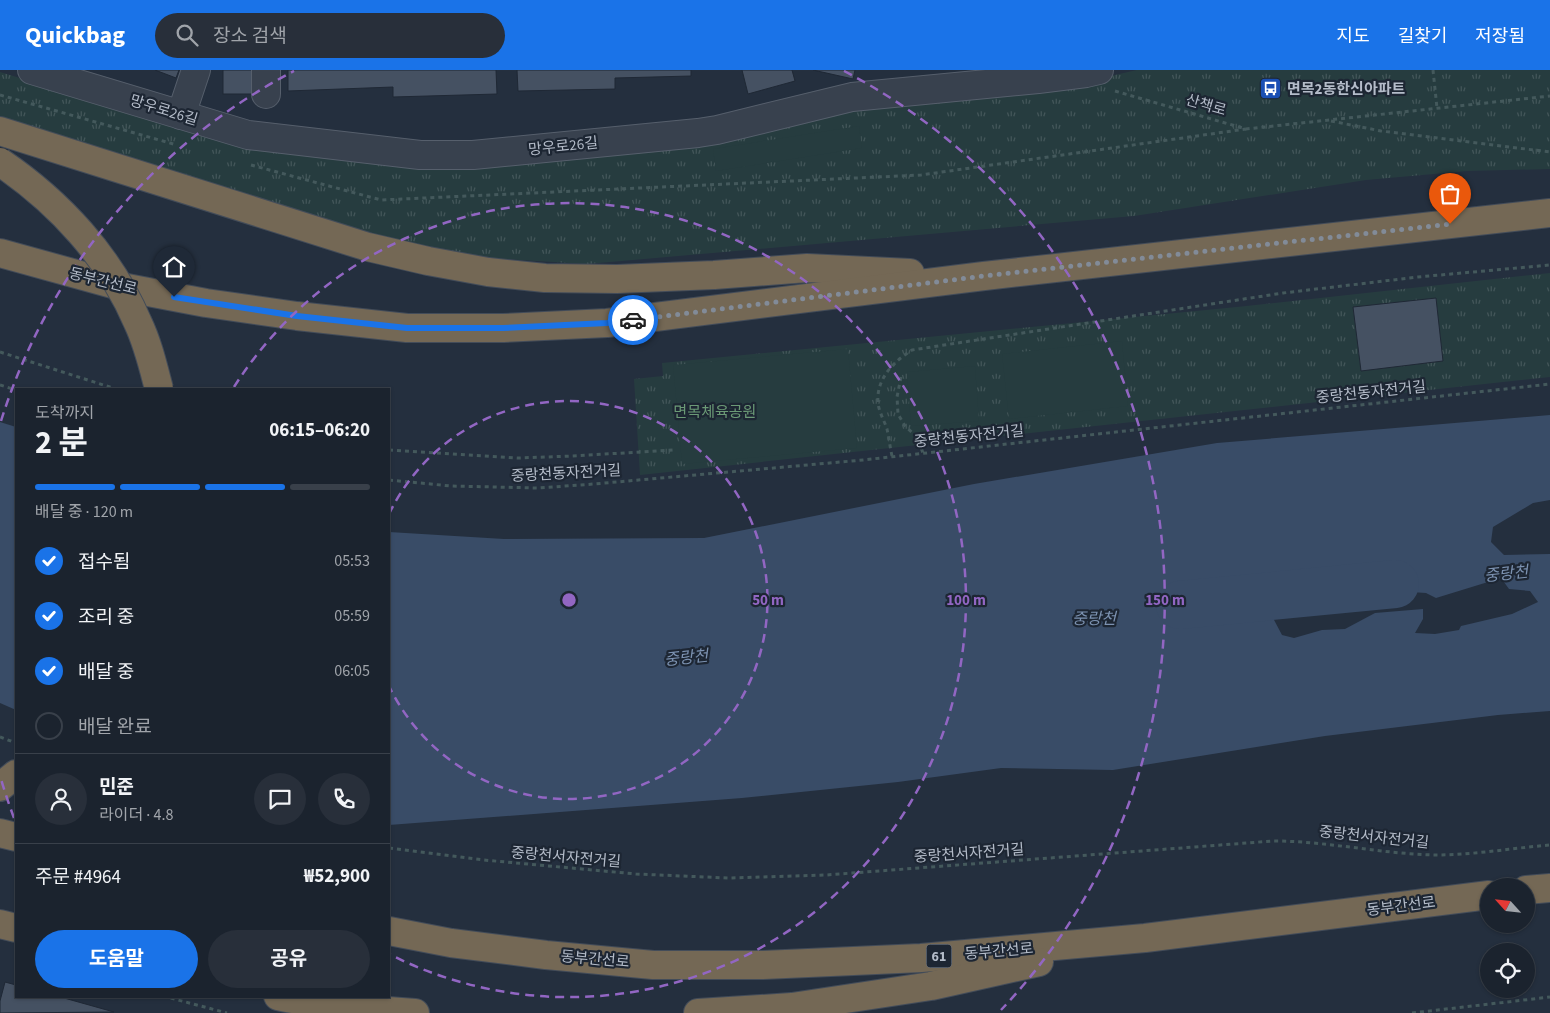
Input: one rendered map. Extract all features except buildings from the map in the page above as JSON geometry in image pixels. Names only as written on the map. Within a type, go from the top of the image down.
[{"type":"highway","points":[[0,132],[368,246],[428,261],[488,272],[545,278],[617,280],[807,268],[984,276]]},
{"type":"highway","points":[[0,162],[21,176],[45,197],[100,256],[138,323],[152,361],[159,388]]},
{"type":"highway","name":"동부간선로","points":[[0,253],[144,292],[206,303],[297,316],[407,328],[503,328],[607,323],[984,276],[1550,213]]},
{"type":"highway","points":[[0,787],[15,775]]},
{"type":"highway","points":[[0,833],[15,837]]},
{"type":"highway","points":[[1535,889],[1550,888]]},
{"type":"highway","name":"동부간선로","points":[[390,931],[470,945],[546,955],[653,965],[763,965],[921,958],[1145,938],[1480,896]]},
{"type":"highway","points":[[0,924],[15,928]]},
{"type":"highway","points":[[698,1013],[792,1007],[930,986],[1145,938]]},
{"type":"highway","points":[[287,998],[305,1002],[415,1013]]},
{"type":"street","name":"망우로26길","points":[[32,70],[238,132],[261,137],[420,155],[473,155],[698,133],[852,97],[1093,72]]},
{"type":"street","points":[[181,115],[196,70]]},
{"type":"path","points":[[1433,70],[1437,108]]},
{"type":"path","name":"산책로","points":[[1093,72],[1096,86],[1246,129],[1550,96]]},
{"type":"path","name":"산책로","points":[[1328,120],[1381,131],[1550,152]]},
{"type":"path","points":[[892,456],[887,430],[878,402],[880,387],[885,374],[892,365],[912,350],[1283,293],[1418,277],[1550,265]]},
{"type":"path","points":[[0,352],[113,388]]},
{"type":"path","points":[[901,377],[897,397],[898,414],[905,426],[917,437],[923,453]]},
{"type":"path","name":"중랑천동자전거길","points":[[390,480],[451,486],[538,488],[634,481],[923,453],[1550,384]]},
{"type":"path","points":[[0,385],[15,390]]},
{"type":"path","points":[[390,450],[518,458],[673,450]]},
{"type":"path","points":[[0,737],[15,743]]},
{"type":"path","name":"중랑천서자전거길","points":[[390,848],[476,860],[636,874],[728,878],[835,874],[1273,841],[1304,841],[1374,850],[1435,854],[1550,845]]},
{"type":"path","points":[[1412,1013],[1550,997]]},
{"type":"path","points":[[171,998],[227,1013]]},
{"type":"green space","points":[[1137,70],[1550,70],[1550,169],[1467,171],[1366,180],[1134,216],[587,264],[471,257],[369,234],[0,128],[0,72],[242,145],[413,167],[860,106],[1045,91]]},
{"type":"green space","points":[[859,126],[862,148],[716,171],[713,149]]},
{"type":"green space","name":"면목체육공원","points":[[1550,273],[1550,377],[640,475],[634,379],[663,376],[662,363],[1237,307]]},
{"type":"green space","points":[[1122,341],[1128,406],[1009,419],[1002,354]]},
{"type":"green space","points":[[848,349],[857,448],[682,464],[673,365]]},
{"type":"green space","points":[[975,366],[979,421],[911,426],[907,372]]},
{"type":"water","name":"중랑천","points":[[1550,415],[1550,500],[1533,503],[1493,527],[1491,542],[1504,555],[1550,554],[1550,711],[1498,715],[1325,736],[1113,770],[1001,768],[898,782],[742,798],[390,825],[390,532],[504,539],[704,538],[974,484],[1217,443]],"holes":[[[1501,578],[1509,589],[1530,591],[1538,602],[1512,614],[1461,626],[1459,630],[1435,634],[1415,633],[1423,619],[1423,609],[1375,613],[1345,629],[1322,630],[1294,638],[1282,635],[1273,618],[1273,608],[1247,604],[1245,596],[1278,590],[1294,583],[1315,588],[1314,590],[1355,591],[1377,594],[1411,592],[1426,593],[1436,598]]]},
{"type":"water","points":[[0,422],[15,427],[15,710],[0,703]]},
{"type":"waterway","name":"중랑천","points":[[1180,605],[1395,584]]},
{"type":"way so far","points":[[633,320],[984,276],[1450,224]]},
{"type":"place","name":"면목2동한신아파트","points":[[1271,89]]},
{"type":"route","points":[[174,297],[297,316],[407,328],[503,328],[633,320]]}]
